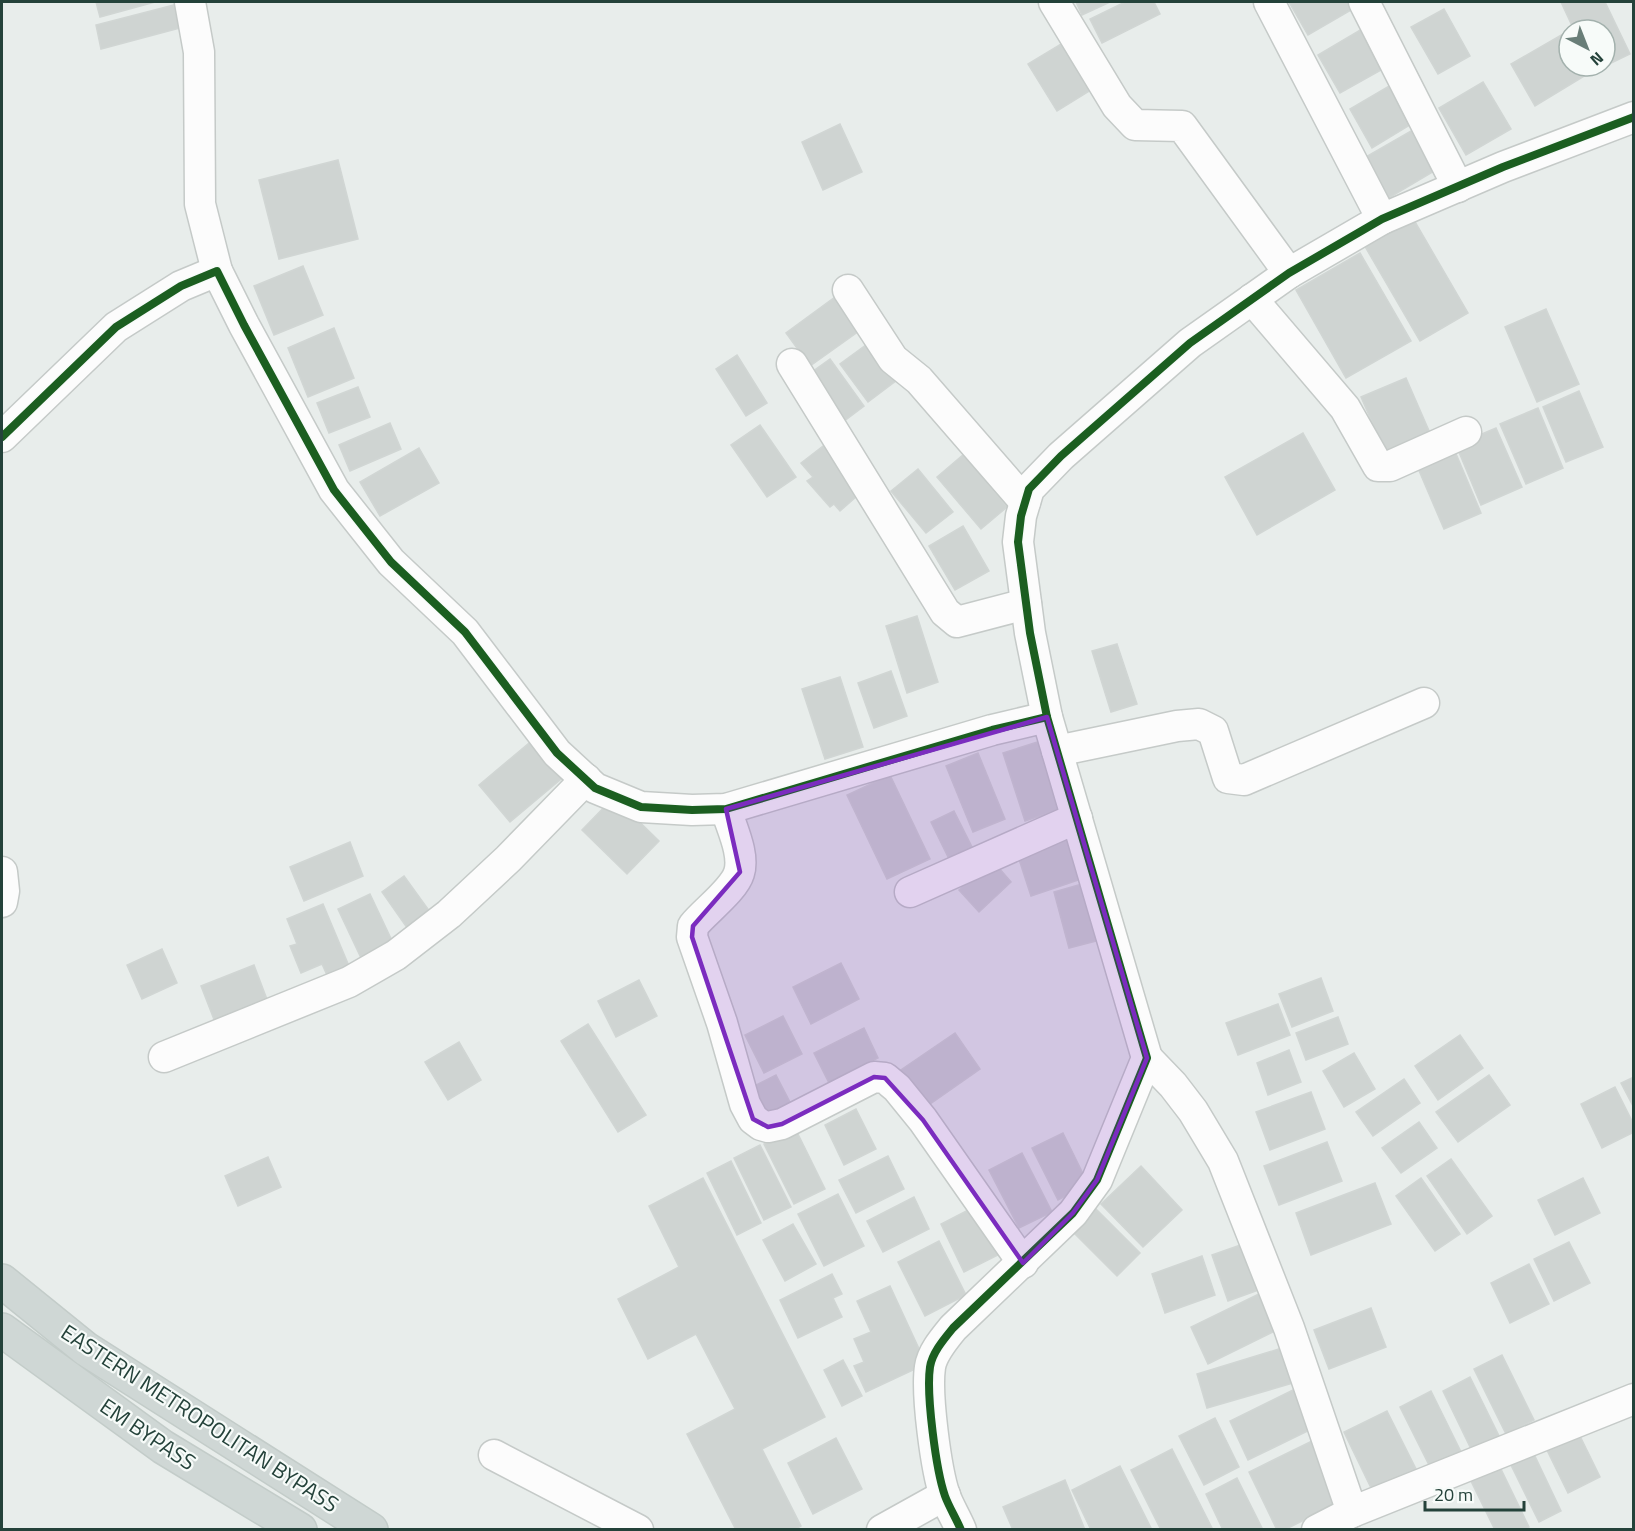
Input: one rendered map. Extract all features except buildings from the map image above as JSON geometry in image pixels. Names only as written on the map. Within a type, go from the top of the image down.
[{"type":"main road","name":"EASTERN METROPOLITAN BYPASS","points":[[2,1281],[87,1349],[371,1530]]},
{"type":"main road","name":"EM BYPASS","points":[[2,1330],[163,1447],[300,1530]]},
{"type":"street","points":[[190,2],[199,52],[200,204],[217,270],[244,325],[334,490],[392,562],[465,632],[557,753],[595,788],[641,807],[726,809],[992,730],[1047,717]]},
{"type":"street","points":[[1054,2],[1117,106],[1135,125],[1182,126],[1289,273]]},
{"type":"street","points":[[1269,2],[1382,219]]},
{"type":"street","points":[[1364,2],[1458,187]]},
{"type":"street","points":[[1352,1512],[1290,1328],[1223,1161],[1193,1111],[1173,1085],[1147,1058],[1047,717],[1026,604],[1018,542],[1021,516],[1029,489],[1061,456],[1190,343],[1289,273],[1382,219],[1634,117]]},
{"type":"street","points":[[6,422],[116,327],[180,286],[217,270]]},
{"type":"street","points":[[848,290],[893,359],[919,380],[1025,502]]},
{"type":"street","points":[[1252,299],[1345,408],[1378,466],[1390,466],[1466,432]]},
{"type":"street","points":[[792,364],[945,612],[957,622],[1026,604]]},
{"type":"street","points":[[1057,751],[1177,726],[1199,724],[1213,731],[1228,778],[1244,780],[1424,703]]},
{"type":"street","points":[[164,1057],[349,982],[396,955],[449,914],[508,859],[586,779]]},
{"type":"street","points":[[726,809],[739,852],[740,872],[733,884],[693,926],[692,937],[722,1023],[745,1104],[753,1119],[768,1127],[782,1124],[874,1077],[885,1078],[897,1088],[923,1120],[1023,1263]]},
{"type":"street","points":[[910,892],[1077,818]]},
{"type":"street","points":[[2,872],[4,891],[2,902]]},
{"type":"street","points":[[961,1530],[945,1495],[937,1460],[929,1390],[930,1365],[940,1345],[953,1328],[1073,1213],[1097,1180],[1147,1058]]},
{"type":"street","points":[[1317,1530],[1352,1512],[1634,1399]]},
{"type":"street","points":[[494,1455],[638,1530]]},
{"type":"street","points":[[882,1530],[945,1495]]},
{"type":"highlighted area","points":[[1047,717],[1147,1058],[1097,1180],[1073,1213],[1023,1263],[923,1120],[885,1078],[874,1077],[782,1124],[768,1127],[753,1119],[692,937],[693,926],[740,872],[726,809]]},
{"type":"cycle path","points":[[961,1530],[945,1496],[935,1451],[929,1395],[930,1367],[933,1357],[953,1328],[1073,1213],[1097,1180],[1147,1058],[1047,717],[1030,633],[1018,542],[1021,516],[1029,489],[1061,456],[1190,343],[1289,273],[1382,219],[1503,167],[1634,117]]},
{"type":"cycle path","points":[[2,437],[116,327],[181,286],[217,271],[334,490],[391,562],[465,632],[557,753],[595,788],[641,807],[726,809],[992,730],[1047,717]]}]
